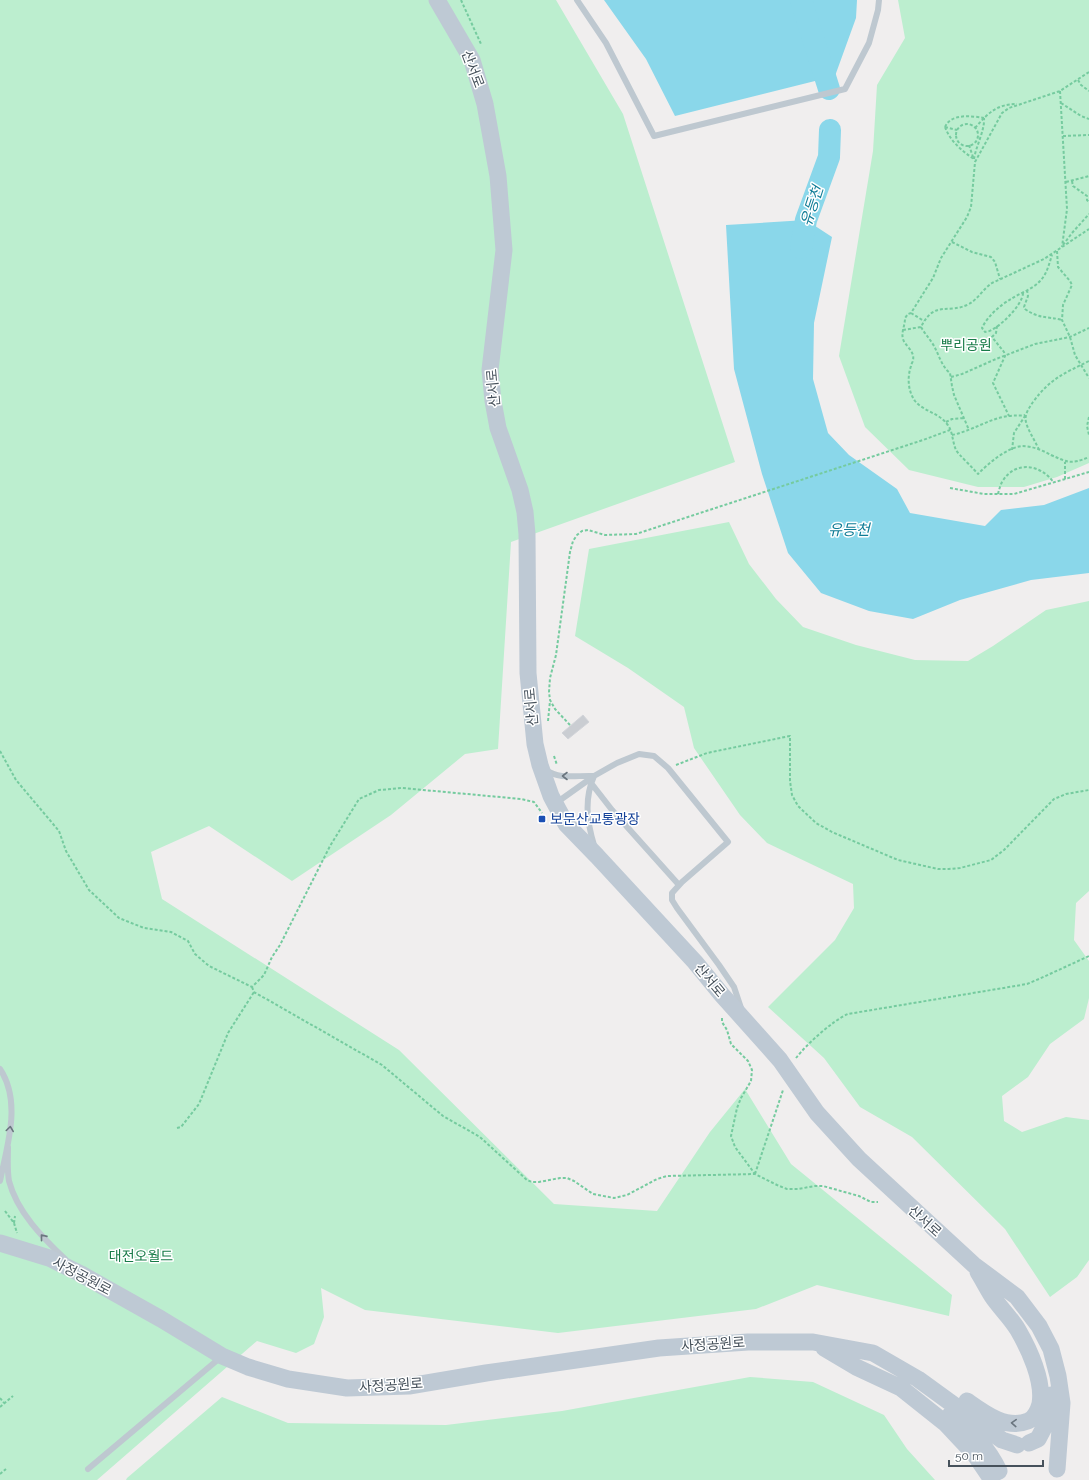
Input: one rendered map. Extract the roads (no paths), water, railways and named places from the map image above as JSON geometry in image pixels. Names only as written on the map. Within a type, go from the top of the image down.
[{"type":"street","name":"산서로","points":[[437,0],[472,60],[485,104],[498,176],[504,250],[490,370],[492,401],[498,428],[520,490],[525,512],[527,534],[528,673],[532,718],[535,744],[540,765],[552,796],[566,824],[696,962],[722,995],[780,1060],[817,1113],[859,1159],[974,1265],[1017,1297],[1039,1326],[1051,1349],[1058,1376],[1062,1404],[1062,1423],[1057,1476]]},
{"type":"street","name":"사정공원로","points":[[0,1243],[49,1258],[161,1319],[222,1356],[248,1367],[288,1379],[347,1388],[409,1386],[659,1348],[748,1342],[813,1342],[873,1353],[918,1379],[1002,1440],[1041,1446],[1051,1453],[1057,1476]]},
{"type":"street","name":"산서로","points":[[974,1265],[1010,1306],[1029,1332],[1044,1360],[1051,1398],[1049,1418],[1038,1439],[1006,1452],[1000,1463],[997,1477]]},
{"type":"street","points":[[873,1353],[910,1365],[986,1414],[1002,1421],[1016,1424],[1031,1420],[1037,1413],[1041,1399],[1039,1380],[1029,1352],[1017,1329],[992,1296],[974,1265]]},
{"type":"street","points":[[813,1342],[856,1367],[900,1388],[945,1423],[997,1477]]},
{"type":"lane","points":[[577,0],[606,43],[654,136],[845,89],[869,43],[878,10],[879,0]]},
{"type":"lane","points":[[556,803],[594,776],[617,763],[639,754],[654,756],[668,768],[728,842],[672,893],[672,900],[734,987],[746,1022]]},
{"type":"lane","points":[[540,765],[552,774],[560,776],[594,776]]},
{"type":"lane","points":[[594,776],[589,792],[587,819],[597,856]]},
{"type":"lane","points":[[591,783],[612,810],[679,886]]},
{"type":"lane","points":[[0,1069],[10,1097],[11,1108],[11,1127],[8,1147],[0,1181]]},
{"type":"lane","points":[[8,1147],[9,1181],[20,1206],[47,1242],[80,1274]]},
{"type":"lane","points":[[88,1469],[222,1356]]},
{"type":"water","points":[[604,0],[857,0],[856,18],[835,76],[675,116],[646,59]]},
{"type":"water","name":"유등천","points":[[806,220],[832,237],[814,323],[813,379],[828,433],[849,455],[897,489],[910,513],[985,526],[1001,510],[1044,505],[1089,488],[1089,573],[1031,580],[960,600],[913,619],[869,611],[821,593],[788,553],[762,474],[734,369],[726,225]]},
{"type":"waterway","name":"유등천","points":[[801,0],[829,89]]},
{"type":"waterway","name":"유등천","points":[[801,248],[806,220],[829,157],[830,130]]},
{"type":"place","name":"보문산교통광장","points":[[542,819]]},
{"type":"park label","name":"뿌리공원","points":[[966,345]]},
{"type":"park label","name":"대전오월드","points":[[141,1256]]}]
